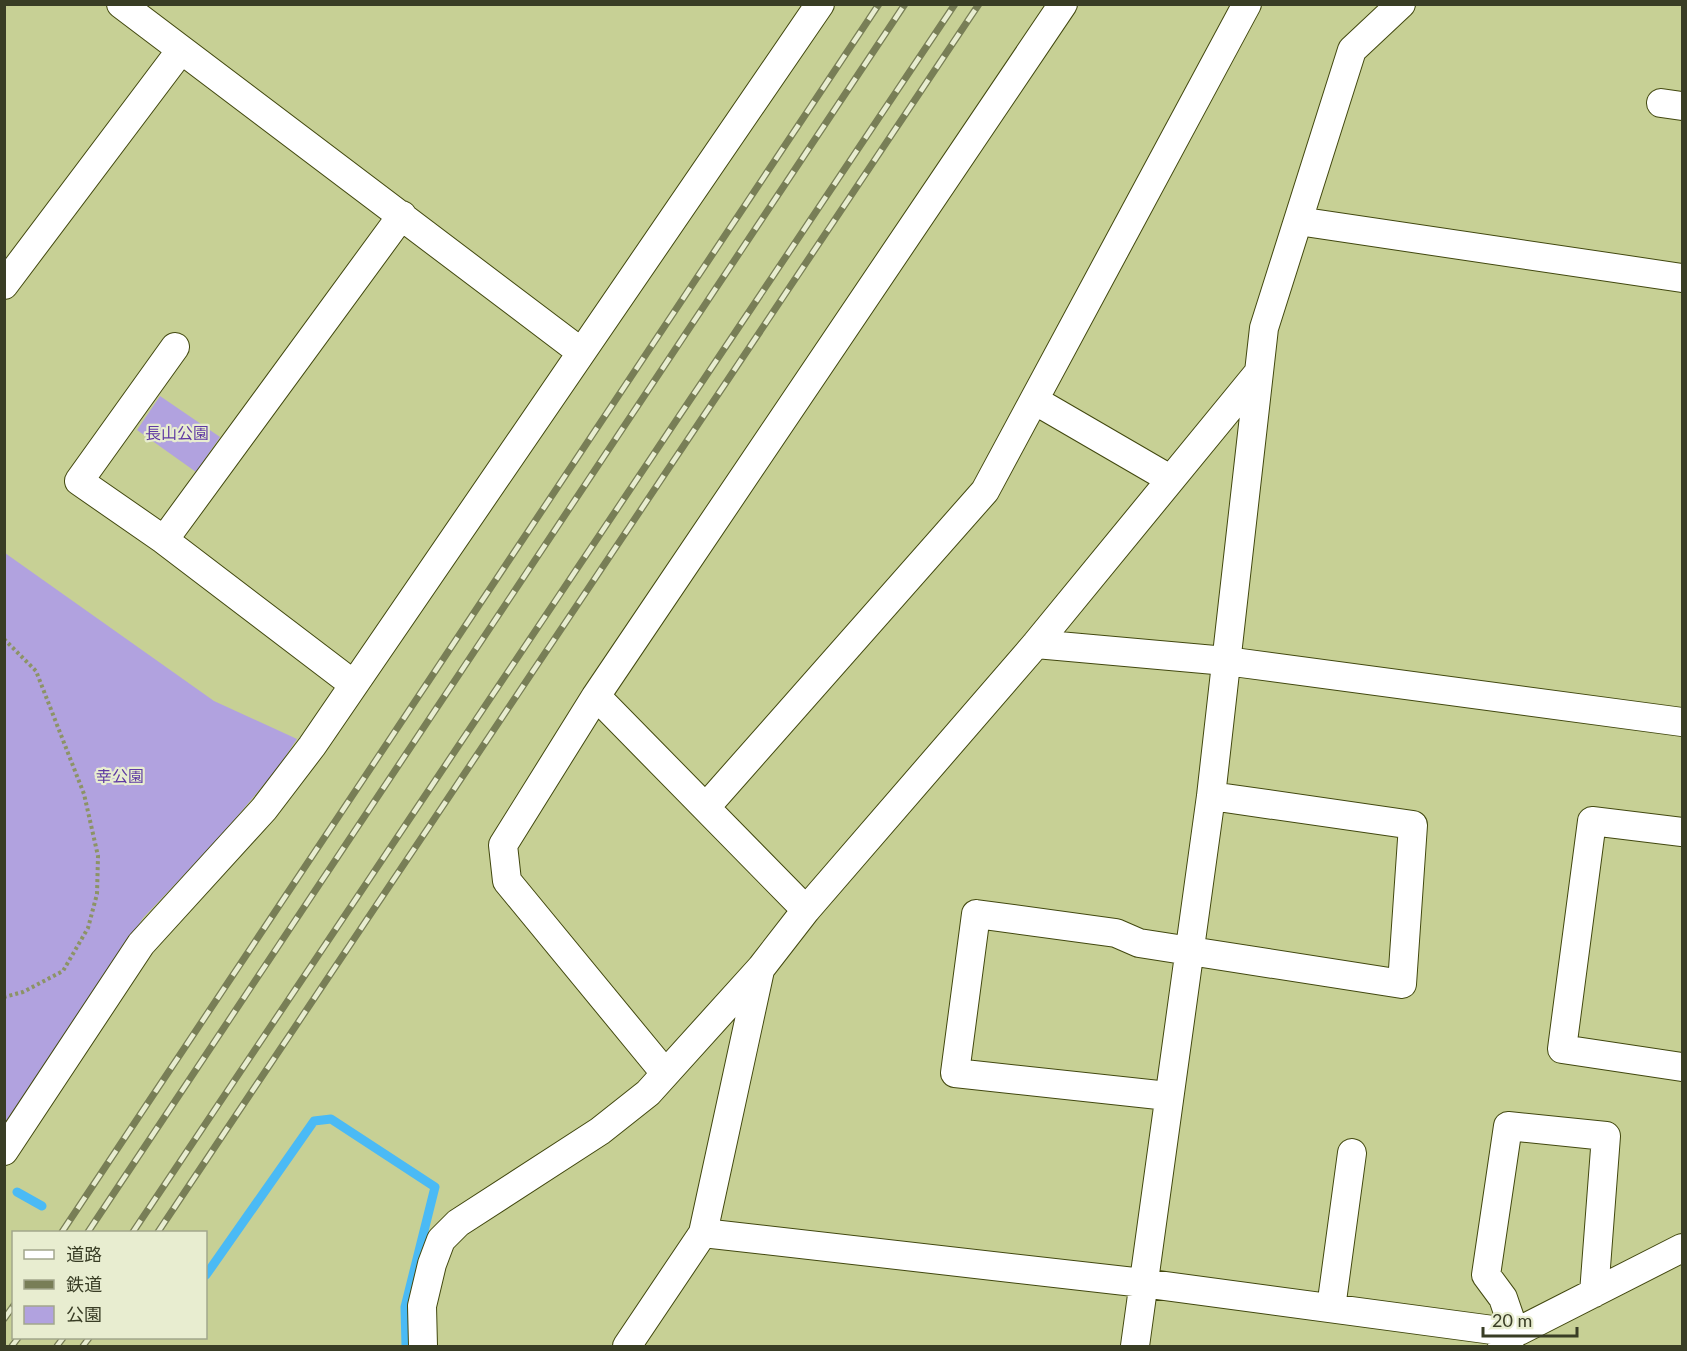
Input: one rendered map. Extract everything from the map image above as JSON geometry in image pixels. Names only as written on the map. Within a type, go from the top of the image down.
[{"type":"street","points":[[121,4],[581,352]]},
{"type":"street","points":[[4,1151],[141,944],[264,809],[312,746],[352,684],[820,4]]},
{"type":"street","points":[[665,1073],[507,880],[503,845],[596,696],[1063,4]]},
{"type":"street","points":[[706,807],[985,491],[1247,4]]},
{"type":"street","points":[[1134,1347],[1187,951],[1211,796],[1264,328],[1352,50],[1401,4]]},
{"type":"street","points":[[4,285],[180,50]]},
{"type":"street","points":[[164,540],[402,215]]},
{"type":"street","points":[[1298,221],[1683,278]]},
{"type":"street","points":[[175,347],[79,481],[164,540],[352,684]]},
{"type":"street","points":[[423,1347],[422,1306],[432,1264],[441,1240],[466,1217],[600,1131],[648,1093],[761,968],[806,910],[1036,644],[1259,372]]},
{"type":"street","points":[[1034,400],[1170,479]]},
{"type":"street","points":[[1036,644],[1226,661],[1683,722]]},
{"type":"street","points":[[596,696],[806,910]]},
{"type":"street","points":[[1168,1096],[955,1073],[976,914],[1116,933],[1139,943],[1402,984],[1413,825],[1211,796]]},
{"type":"street","points":[[1683,832],[1592,821],[1562,1049],[1683,1066]]},
{"type":"street","points":[[627,1347],[703,1233],[761,968]]},
{"type":"street","points":[[1509,1340],[1503,1298],[1486,1275],[1508,1126],[1606,1136],[1594,1293]]},
{"type":"street","points":[[1331,1308],[1352,1153]]},
{"type":"street","points":[[703,1233],[1143,1283],[1331,1308],[1509,1340],[1594,1293],[1683,1248]]},
{"type":"path","points":[[4,639],[36,671],[84,794],[98,856],[98,894],[88,928],[63,971],[23,992],[4,997]]},
{"type":"green space","name":"長山公園","points":[[160,396],[220,437],[196,472],[137,430]]},
{"type":"green space","name":"幸公園","points":[[5,553],[214,701],[297,739],[277,769],[219,838],[143,918],[5,1129]]},
{"type":"waterway","points":[[207,1274],[314,1121],[331,1119],[435,1187],[405,1307],[406,1346]]},
{"type":"waterway","points":[[17,1192],[42,1206]]},
{"type":"railway","points":[[63,1231],[879,4]]},
{"type":"railway","points":[[89,1231],[905,4]]},
{"type":"railway","points":[[134,1231],[955,4]]},
{"type":"railway","points":[[159,1231],[979,4]]},
{"type":"railway","points":[[4,1319],[12,1308]]},
{"type":"railway","points":[[12,1346],[17,1339]]},
{"type":"railway","points":[[57,1346],[62,1339]]},
{"type":"railway","points":[[83,1346],[88,1339]]}]
